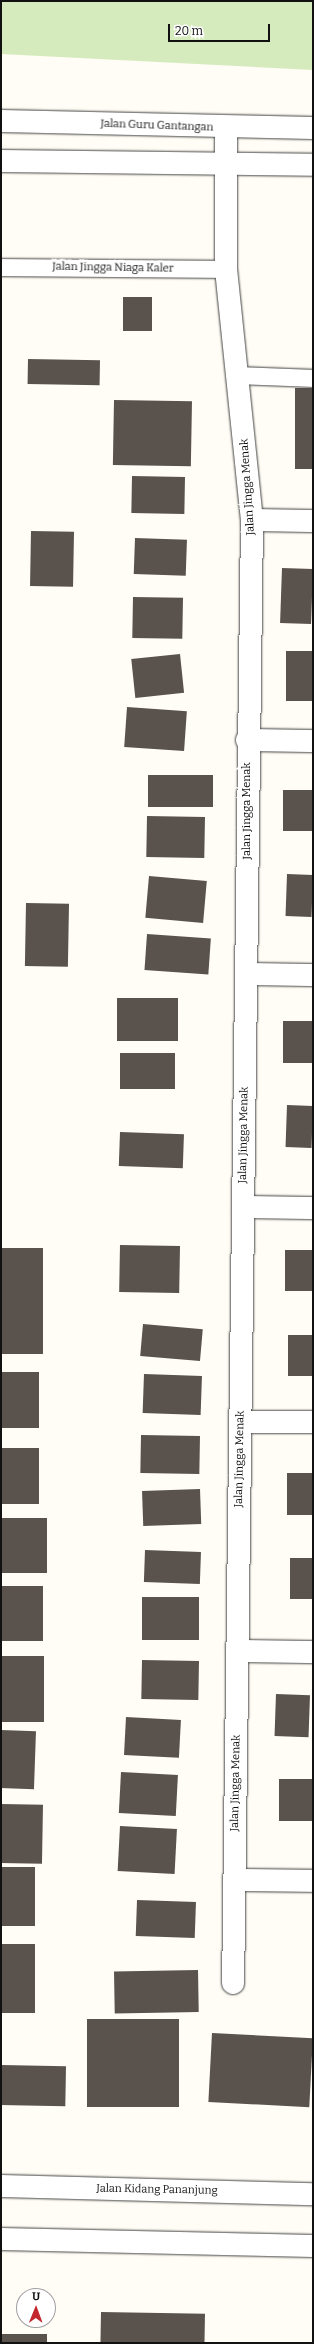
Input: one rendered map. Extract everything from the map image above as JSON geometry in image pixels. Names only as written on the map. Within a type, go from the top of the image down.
[{"type":"street","name":"Jalan Guru Gantangan","points":[[1,121],[226,128],[313,128]]},
{"type":"street","name":"Jalan Jingga Menak","points":[[226,128],[224,166],[227,278],[252,520],[247,740],[247,974],[233,1983]]},
{"type":"street","points":[[1,161],[224,166],[313,165]]},
{"type":"street","points":[[252,520],[313,521]]},
{"type":"street","points":[[247,740],[313,741]]},
{"type":"street","points":[[247,974],[313,975]]},
{"type":"street","points":[[243,1207],[313,1208]]},
{"type":"street","points":[[240,1422],[313,1422]]},
{"type":"street","points":[[237,1651],[313,1652]]},
{"type":"street","points":[[234,1880],[313,1881]]},
{"type":"street","name":"Jalan Kidang Pananjung","points":[[1,2186],[313,2194]]},
{"type":"street","points":[[1,2240],[313,2246]]},
{"type":"lane","name":"Jalan Jingga Niaga Kaler","points":[[1,267],[227,278]]},
{"type":"lane","points":[[238,375],[313,378]]},
{"type":"green space","points":[[1,1],[313,1],[313,70],[1,54]]},
{"type":"building","points":[[123,297],[152,297],[152,331],[123,331]]},
{"type":"building","points":[[28,359],[100,360],[100,385],[28,384]]},
{"type":"building","points":[[295,388],[313,388],[313,469],[295,469]]},
{"type":"building","points":[[114,400],[192,401],[191,466],[113,465]]},
{"type":"building","points":[[132,476],[185,477],[184,514],[131,513]]},
{"type":"building","points":[[31,531],[74,532],[73,587],[30,586]]},
{"type":"building","points":[[135,538],[187,540],[186,576],[134,574]]},
{"type":"building","points":[[282,568],[313,569],[311,624],[280,623]]},
{"type":"building","points":[[133,597],[183,598],[182,639],[132,638]]},
{"type":"building","points":[[286,651],[313,651],[313,701],[286,701]]},
{"type":"building","points":[[180,654],[184,693],[135,698],[131,659]]},
{"type":"building","points":[[127,707],[187,711],[184,751],[124,747]]},
{"type":"building","points":[[148,775],[213,775],[213,807],[148,807]]},
{"type":"building","points":[[283,790],[313,790],[313,831],[283,831]]},
{"type":"building","points":[[147,816],[205,817],[204,858],[146,857]]},
{"type":"building","points":[[287,874],[313,875],[312,917],[286,916]]},
{"type":"building","points":[[149,876],[207,881],[203,923],[145,918]]},
{"type":"building","points":[[26,903],[69,904],[68,967],[25,966]]},
{"type":"building","points":[[147,934],[211,938],[208,974],[144,970]]},
{"type":"building","points":[[117,998],[178,998],[178,1041],[117,1041]]},
{"type":"building","points":[[283,1021],[313,1021],[313,1063],[283,1063]]},
{"type":"building","points":[[120,1053],[175,1053],[175,1089],[120,1089]]},
{"type":"building","points":[[287,1105],[313,1106],[312,1148],[286,1147]]},
{"type":"building","points":[[120,1132],[184,1134],[183,1168],[119,1166]]},
{"type":"building","points":[[120,1245],[180,1246],[179,1293],[119,1292]]},
{"type":"building","points":[[1,1248],[43,1248],[43,1354],[1,1354]]},
{"type":"building","points":[[285,1250],[313,1250],[313,1291],[285,1291]]},
{"type":"building","points":[[143,1324],[203,1329],[200,1361],[140,1356]]},
{"type":"building","points":[[288,1335],[313,1335],[313,1376],[288,1376]]},
{"type":"building","points":[[1,1372],[39,1372],[39,1428],[1,1428]]},
{"type":"building","points":[[144,1374],[202,1376],[201,1415],[143,1413]]},
{"type":"building","points":[[141,1435],[200,1436],[199,1474],[140,1473]]},
{"type":"building","points":[[1,1448],[39,1448],[39,1504],[1,1504]]},
{"type":"building","points":[[287,1473],[313,1473],[313,1515],[287,1515]]},
{"type":"building","points":[[200,1489],[201,1524],[143,1526],[142,1491]]},
{"type":"building","points":[[1,1518],[47,1518],[47,1573],[1,1573]]},
{"type":"building","points":[[145,1550],[201,1552],[200,1584],[144,1582]]},
{"type":"building","points":[[290,1558],[313,1558],[313,1599],[290,1599]]},
{"type":"building","points":[[1,1586],[43,1586],[43,1641],[1,1641]]},
{"type":"building","points":[[142,1597],[199,1597],[199,1640],[142,1640]]},
{"type":"building","points":[[1,1656],[44,1656],[44,1722],[1,1722]]},
{"type":"building","points":[[142,1660],[199,1661],[198,1700],[141,1699]]},
{"type":"building","points":[[276,1694],[310,1695],[309,1737],[275,1736]]},
{"type":"building","points":[[126,1717],[181,1720],[179,1758],[124,1755]]},
{"type":"building","points":[[1,1730],[36,1731],[34,1789],[1,1788]]},
{"type":"building","points":[[121,1772],[178,1775],[176,1816],[119,1813]]},
{"type":"building","points":[[279,1779],[313,1779],[313,1821],[279,1821]]},
{"type":"building","points":[[1,1804],[43,1805],[42,1864],[1,1863]]},
{"type":"building","points":[[120,1826],[177,1829],[175,1874],[118,1871]]},
{"type":"building","points":[[1,1867],[35,1867],[35,1926],[1,1926]]},
{"type":"building","points":[[137,1900],[196,1902],[195,1938],[136,1936]]},
{"type":"building","points":[[1,1944],[35,1944],[35,2013],[1,2013]]},
{"type":"building","points":[[198,1970],[199,2012],[115,2013],[114,1971]]},
{"type":"building","points":[[87,2019],[179,2019],[179,2107],[87,2107]]},
{"type":"building","points":[[212,2033],[313,2038],[309,2107],[208,2102]]},
{"type":"building","points":[[1,2065],[66,2066],[65,2106],[1,2105]]},
{"type":"building","points":[[101,2312],[205,2314],[204,2343],[100,2343]]},
{"type":"building","points":[[1,2334],[47,2334],[47,2343],[1,2343]]}]
